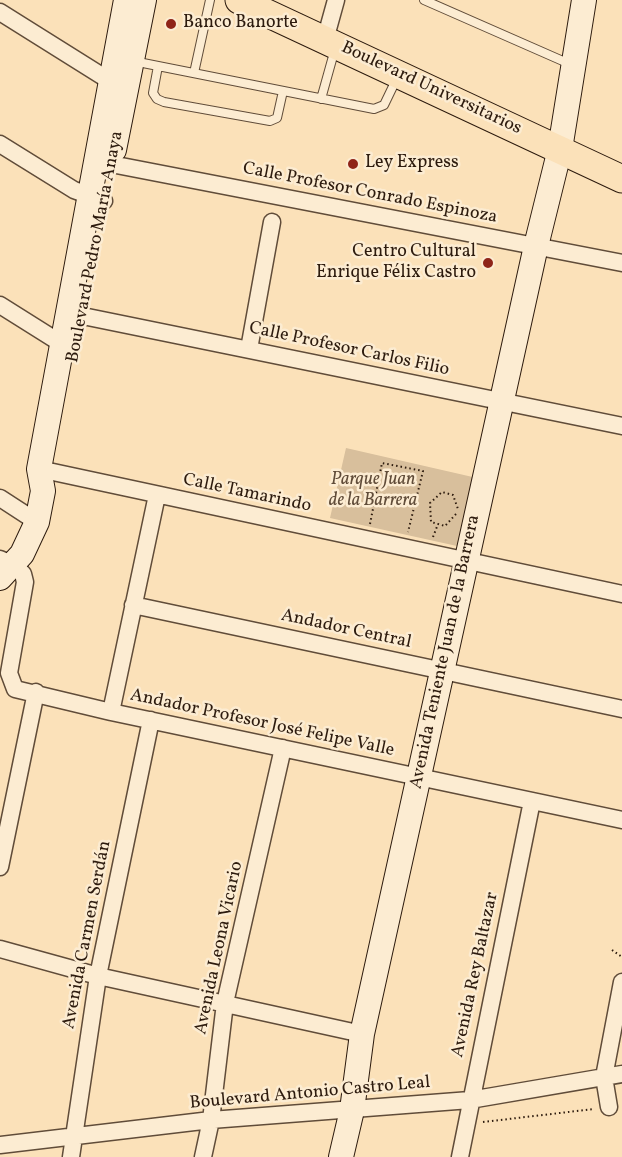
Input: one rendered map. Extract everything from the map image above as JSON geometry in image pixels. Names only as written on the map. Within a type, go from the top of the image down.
[{"type":"main road","name":"Boulevard Universitarios","points":[[239,0],[332,37],[560,144],[622,179]]},
{"type":"main road","name":"Boulevard Universitarios","points":[[268,0],[398,75],[622,168]]},
{"type":"street","name":"Boulevard Pedro María Anaya","points":[[36,692],[15,689],[9,679],[25,582],[23,574],[5,568],[30,542],[37,522],[96,198],[118,66],[126,0]]},
{"type":"street","name":"Boulevard Pedro María Anaya","points":[[96,198],[111,164],[118,66],[144,0]]},
{"type":"street","points":[[332,37],[336,0]]},
{"type":"street","name":"Avenida Teniente Juan de la Barrera","points":[[341,1157],[352,1110],[362,1034],[560,144],[584,0]]},
{"type":"street","points":[[0,12],[118,66]]},
{"type":"street","points":[[0,144],[74,190],[96,198]]},
{"type":"street","name":"Calle Profesor Conrado Espinoza","points":[[111,164],[622,263]]},
{"type":"street","points":[[249,350],[272,222]]},
{"type":"street","points":[[0,305],[62,344]]},
{"type":"street","name":"Boulevard Pedro María Anaya","points":[[45,478],[62,344],[75,315]]},
{"type":"street","name":"Calle Profesor Carlos Filio","points":[[75,315],[622,426]]},
{"type":"street","name":"Calle Tamarindo","points":[[45,478],[158,495],[622,594]]},
{"type":"street","points":[[111,712],[158,495]]},
{"type":"street","points":[[0,498],[37,522]]},
{"type":"street","name":"Andador Central","points":[[133,605],[622,709]]},
{"type":"street","points":[[0,867],[36,692]]},
{"type":"street","name":"Andador Profesor José Felipe Valle","points":[[36,692],[111,712],[622,820]]},
{"type":"street","name":"Avenida Carmen Serdán","points":[[71,1157],[98,976],[151,720]]},
{"type":"street","name":"Avenida Leona Vicario","points":[[203,1157],[211,1120],[225,1003],[283,748]]},
{"type":"street","name":"Avenida Rey Baltazar","points":[[459,1157],[532,801]]},
{"type":"street","points":[[0,949],[98,976],[362,1034]]},
{"type":"street","points":[[618,1108],[604,1077],[622,982]]},
{"type":"street","name":"Boulevard Antonio Castro Leal","points":[[0,1145],[75,1138],[211,1120],[470,1100],[622,1074]]},
{"type":"lane","points":[[194,73],[210,0]]},
{"type":"lane","points":[[424,0],[572,66]]},
{"type":"lane","points":[[321,99],[332,37]]},
{"type":"lane","points":[[118,66],[158,66],[378,109],[384,105],[398,75]]},
{"type":"lane","points":[[158,66],[153,93],[157,99],[164,102],[270,122],[278,118],[283,92]]},
{"type":"path","points":[[370,524],[382,463],[423,471],[408,532]]},
{"type":"path","points":[[442,492],[453,495],[458,512],[445,526],[438,524],[431,522],[430,502],[442,492]]},
{"type":"path","points":[[362,522],[380,526]]},
{"type":"path","points":[[433,537],[438,524]]},
{"type":"path","points":[[399,530],[417,534]]},
{"type":"path","points":[[425,536],[443,540]]},
{"type":"path","points":[[612,950],[622,957]]},
{"type":"path","points":[[465,1124],[618,1108]]},
{"type":"green space","name":"Parque Juan de la Barrera","points":[[346,448],[477,478],[466,548],[330,518]]},
{"type":"place","name":"Banco Banorte","points":[[171,24]]},
{"type":"place","name":"Ley Express","points":[[353,164]]},
{"type":"place","name":"Centro Cultural Enrique Félix Castro","points":[[488,263]]}]
